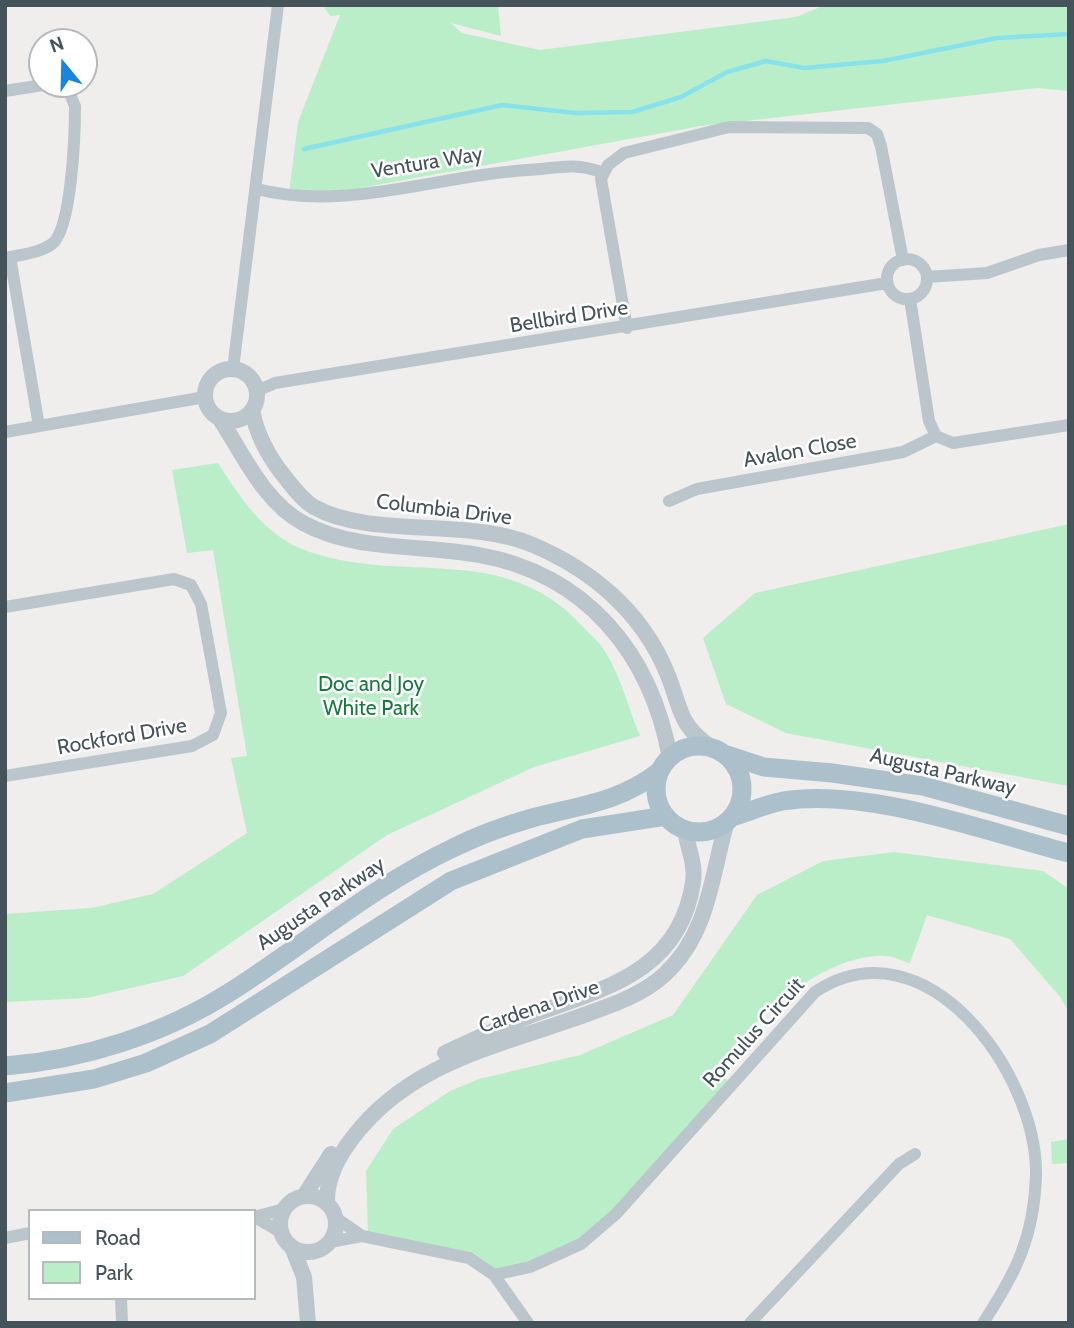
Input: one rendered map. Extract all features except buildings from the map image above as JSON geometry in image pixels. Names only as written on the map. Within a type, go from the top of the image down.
[{"type":"main road","points":[[729,819],[739,804],[742,790],[740,775],[718,751],[690,747],[665,764],[657,795],[666,817],[685,829],[699,832],[714,829],[729,819],[783,801],[855,802],[910,812],[1069,853]]},
{"type":"main road","name":"Augusta Parkway","points":[[718,751],[764,768],[832,773],[923,786],[1069,825]]},
{"type":"main road","name":"Augusta Parkway","points":[[5,1066],[67,1057],[147,1034],[228,994],[413,869],[449,849],[504,826],[617,798],[665,764]]},
{"type":"main road","points":[[5,1093],[94,1079],[146,1063],[219,1028],[451,881],[582,829],[666,817]]},
{"type":"street","points":[[233,369],[278,5]]},
{"type":"street","points":[[5,91],[28,87]]},
{"type":"street","points":[[39,426],[8,257],[36,252],[54,243],[64,224],[75,106],[72,98]]},
{"type":"street","points":[[627,328],[601,190],[602,172],[615,157],[624,153],[729,127],[860,125],[874,130],[879,138],[903,260]]},
{"type":"street","name":"Ventura Way","points":[[257,190],[324,199],[484,173],[578,164],[602,172]]},
{"type":"street","points":[[928,278],[986,273],[1039,255],[1069,250]]},
{"type":"street","points":[[903,260],[917,261],[928,278],[923,292],[910,299],[895,296],[887,283],[892,266],[903,260]]},
{"type":"street","name":"Bellbird Drive","points":[[257,391],[275,383],[627,328],[887,283]]},
{"type":"street","points":[[910,299],[929,421],[936,436],[953,443],[1069,425]]},
{"type":"street","points":[[233,369],[248,376],[257,391],[252,410],[241,419],[220,419],[209,411],[205,397],[206,388],[216,374],[233,369]]},
{"type":"street","points":[[5,432],[205,397]]},
{"type":"street","name":"Columbia Drive","points":[[252,410],[263,445],[278,468],[312,506],[342,519],[482,532],[530,543],[578,566],[618,598],[648,635],[667,671],[687,727],[718,751]]},
{"type":"street","name":"Columbia Drive","points":[[220,419],[260,482],[278,503],[300,522],[339,539],[479,555],[525,565],[569,588],[603,617],[628,648],[648,689],[666,736],[665,764]]},
{"type":"street","name":"Avalon Close","points":[[668,501],[697,489],[903,452],[936,436]]},
{"type":"street","name":"Rockford Drive","points":[[5,607],[174,579],[191,585],[201,604],[220,713],[213,735],[192,746],[5,776]]},
{"type":"street","name":"Cardena Drive","points":[[327,1203],[332,1171],[344,1150],[381,1105],[413,1080],[455,1059],[605,1007],[648,987],[664,975],[692,940],[704,917],[729,819]]},
{"type":"street","name":"Cardena Drive","points":[[304,1196],[352,1123],[371,1101],[400,1078],[424,1062],[515,1022],[607,989],[642,969],[655,957],[677,929],[694,880],[693,858],[685,829]]},
{"type":"street","name":"Romulus Circuit","points":[[494,1275],[530,1267],[581,1244],[616,1214],[814,992],[844,978],[880,973],[906,977],[947,998],[990,1046],[1015,1085],[1032,1132],[1036,1175],[1032,1222],[1012,1278],[983,1323]]},
{"type":"street","points":[[750,1323],[899,1164],[915,1154]]},
{"type":"street","points":[[256,1216],[284,1209],[304,1196],[320,1198],[327,1203],[336,1218],[362,1236],[469,1258],[494,1275],[528,1323]]},
{"type":"street","points":[[284,1209],[280,1225],[304,1277],[308,1323]]},
{"type":"street","points":[[256,1218],[287,1240],[323,1246],[362,1236]]},
{"type":"street","points":[[304,1277],[336,1226],[336,1218]]},
{"type":"street","points":[[5,1238],[28,1233]]},
{"type":"street","points":[[121,1300],[122,1323]]},
{"type":"green space","points":[[323,5],[498,5],[501,36],[451,23],[462,33],[540,50],[796,17],[825,5],[1069,5],[1069,91],[1037,88],[701,126],[288,201],[298,122],[340,15],[330,16]]},
{"type":"green space","name":"Doc and Joy White Park","points":[[218,463],[244,501],[264,524],[302,549],[339,560],[486,574],[521,583],[554,601],[604,650],[616,672],[640,736],[534,767],[387,835],[183,976],[87,998],[5,1002],[5,914],[91,908],[153,894],[247,833],[231,758],[247,756],[213,550],[187,553],[172,470]]},
{"type":"green space","points":[[1069,524],[1069,786],[786,733],[726,704],[703,638],[755,593]]},
{"type":"green space","points":[[894,852],[1043,871],[1069,889],[1069,1013],[1061,998],[1010,939],[927,915],[910,963],[885,956],[852,960],[816,976],[769,1010],[719,1072],[733,1086],[581,1244],[494,1275],[469,1258],[368,1237],[366,1171],[393,1129],[450,1091],[479,1079],[580,1055],[673,1015],[757,895],[823,861]]},
{"type":"green space","points":[[1069,1139],[1069,1163],[1052,1164],[1051,1142]]},
{"type":"waterway","points":[[304,149],[502,105],[576,113],[632,112],[681,97],[727,72],[766,61],[804,68],[883,61],[997,38],[1069,34]]}]
